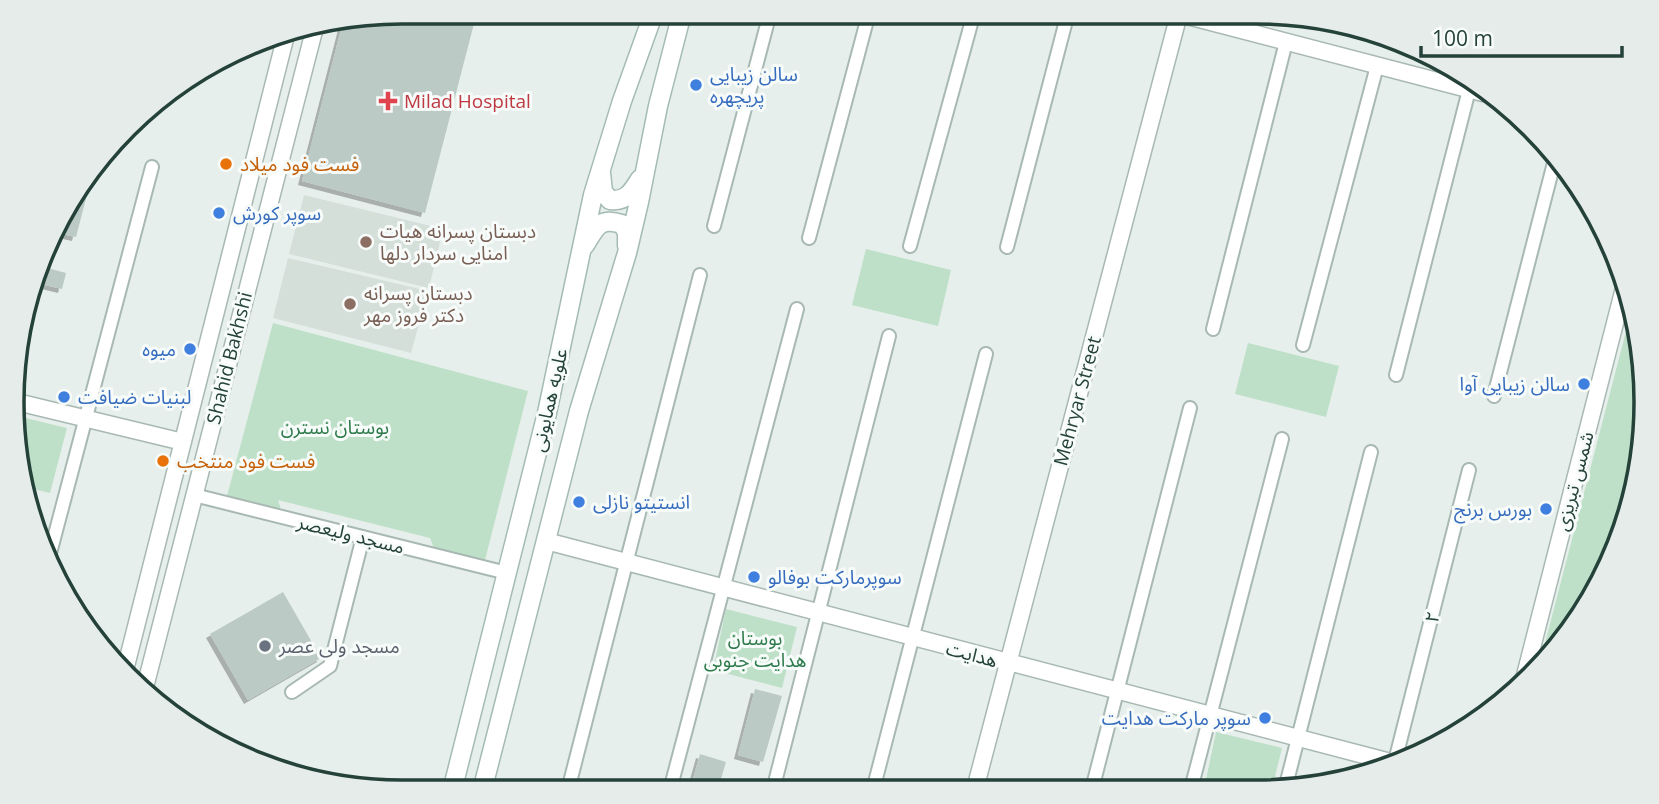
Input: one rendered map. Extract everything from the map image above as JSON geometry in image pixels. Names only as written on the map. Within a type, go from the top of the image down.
[{"type":"main road","name":"علویه همایونی","points":[[455,780],[547,413],[579,255],[602,163],[649,24]]},
{"type":"main road","name":"علویه همایونی","points":[[485,780],[579,411],[627,253],[658,106],[679,24]]},
{"type":"main road","points":[[602,163],[603,192],[610,200],[620,201],[628,197],[646,170]]},
{"type":"main road","points":[[579,255],[594,230],[601,222],[609,220],[622,224],[627,232],[627,253]]},
{"type":"street","points":[[714,226],[767,24]]},
{"type":"street","points":[[808,239],[866,24]]},
{"type":"street","points":[[910,246],[971,24]]},
{"type":"street","points":[[1007,247],[1065,24]]},
{"type":"street","name":"Mehryar Street","points":[[977,780],[1174,24]]},
{"type":"street","points":[[1218,24],[1468,89]]},
{"type":"street","name":"Shahid Bakhshi","points":[[147,680],[313,35]]},
{"type":"street","points":[[1213,328],[1286,42]]},
{"type":"street","name":"Shahid Bakhshi","points":[[127,661],[284,44]]},
{"type":"street","points":[[1303,345],[1377,65]]},
{"type":"street","points":[[1396,375],[1475,94]]},
{"type":"street","points":[[52,544],[152,167]]},
{"type":"street","points":[[1494,396],[1553,168]]},
{"type":"street","points":[[250,177],[273,183]]},
{"type":"street","points":[[243,205],[267,211]]},
{"type":"street","points":[[571,780],[700,275]]},
{"type":"street","name":"شمس تبریزی","points":[[1526,667],[1621,300]]},
{"type":"street","points":[[673,780],[797,309]]},
{"type":"street","points":[[775,780],[889,336]]},
{"type":"street","points":[[876,780],[986,354]]},
{"type":"street","points":[[24,404],[183,442]]},
{"type":"street","points":[[1094,780],[1190,408]]},
{"type":"street","points":[[1193,780],[1282,439]]},
{"type":"street","points":[[1289,778],[1371,452]]},
{"type":"street","name":"۲","points":[[1399,752],[1469,470]]},
{"type":"street","name":"مسجد ولیعصر","points":[[194,495],[507,573]]},
{"type":"street","points":[[292,692],[330,666],[363,537]]},
{"type":"street","name":"هدایت","points":[[546,541],[1378,759]]},
{"type":"shaded area","name":"دبستان پسرانه هیات امنایی سردار دلها","points":[[304,195],[443,229],[429,288],[289,254]]},
{"type":"shaded area","name":"دبستان پسرانه دکتر فروز مهر","points":[[288,258],[428,291],[411,353],[273,318]]},
{"type":"green space","points":[[866,249],[951,270],[938,326],[852,305]]},
{"type":"green space","name":"بوستان نسترن","points":[[273,323],[528,391],[485,560],[435,551],[430,538],[278,500],[281,510],[227,496]]},
{"type":"green space","points":[[1627,328],[1634,377],[1634,427],[1622,500],[1596,569],[1571,612],[1544,647]]},
{"type":"green space","points":[[1248,343],[1339,366],[1326,417],[1235,394]]},
{"type":"green space","points":[[25,418],[67,428],[50,493],[35,489]]},
{"type":"green space","name":"بوستان هدایت جنوبی","points":[[726,609],[797,627],[782,688],[713,670]]},
{"type":"green space","points":[[1216,732],[1282,748],[1274,779],[1206,780]]},
{"type":"building","name":"Milad Hospital","points":[[474,24],[425,213],[302,181],[341,30],[377,25]]},
{"type":"building","points":[[88,193],[76,237],[63,234]]},
{"type":"building","points":[[49,268],[66,273],[62,289],[44,285]]},
{"type":"building","name":"مسجد ولی عصر","points":[[283,592],[321,658],[248,700],[210,634]]},
{"type":"building","points":[[755,689],[782,696],[763,762],[738,755]]},
{"type":"building","points":[[700,754],[726,762],[721,779],[724,780],[693,780]]},
{"type":"place","name":"سالن زیبایی پریچهره","points":[[696,85]]},
{"type":"place","name":"Milad Hospital","points":[[388,101]]},
{"type":"place","name":"فست فود میلاد","points":[[226,164]]},
{"type":"place","name":"سوپر کورش","points":[[219,213]]},
{"type":"place","name":"دبستان پسرانه هیات امنایی سردار دلها","points":[[366,242]]},
{"type":"place","name":"دبستان پسرانه دکتر فروز مهر","points":[[350,304]]},
{"type":"place","name":"میوه","points":[[190,349]]},
{"type":"place","name":"سالن زیبایی آوا","points":[[1584,384]]},
{"type":"place","name":"لبنیات ضیافت","points":[[64,397]]},
{"type":"place","name":"فست فود منتخب","points":[[163,461]]},
{"type":"place","name":"انستیتو نازلی","points":[[579,502]]},
{"type":"place","name":"بورس برنج","points":[[1546,509]]},
{"type":"place","name":"سوپرمارکت بوفالو","points":[[754,577]]},
{"type":"place","name":"مسجد ولی عصر","points":[[265,646]]},
{"type":"place","name":"سوپر مارکت هدایت","points":[[1265,718]]}]
